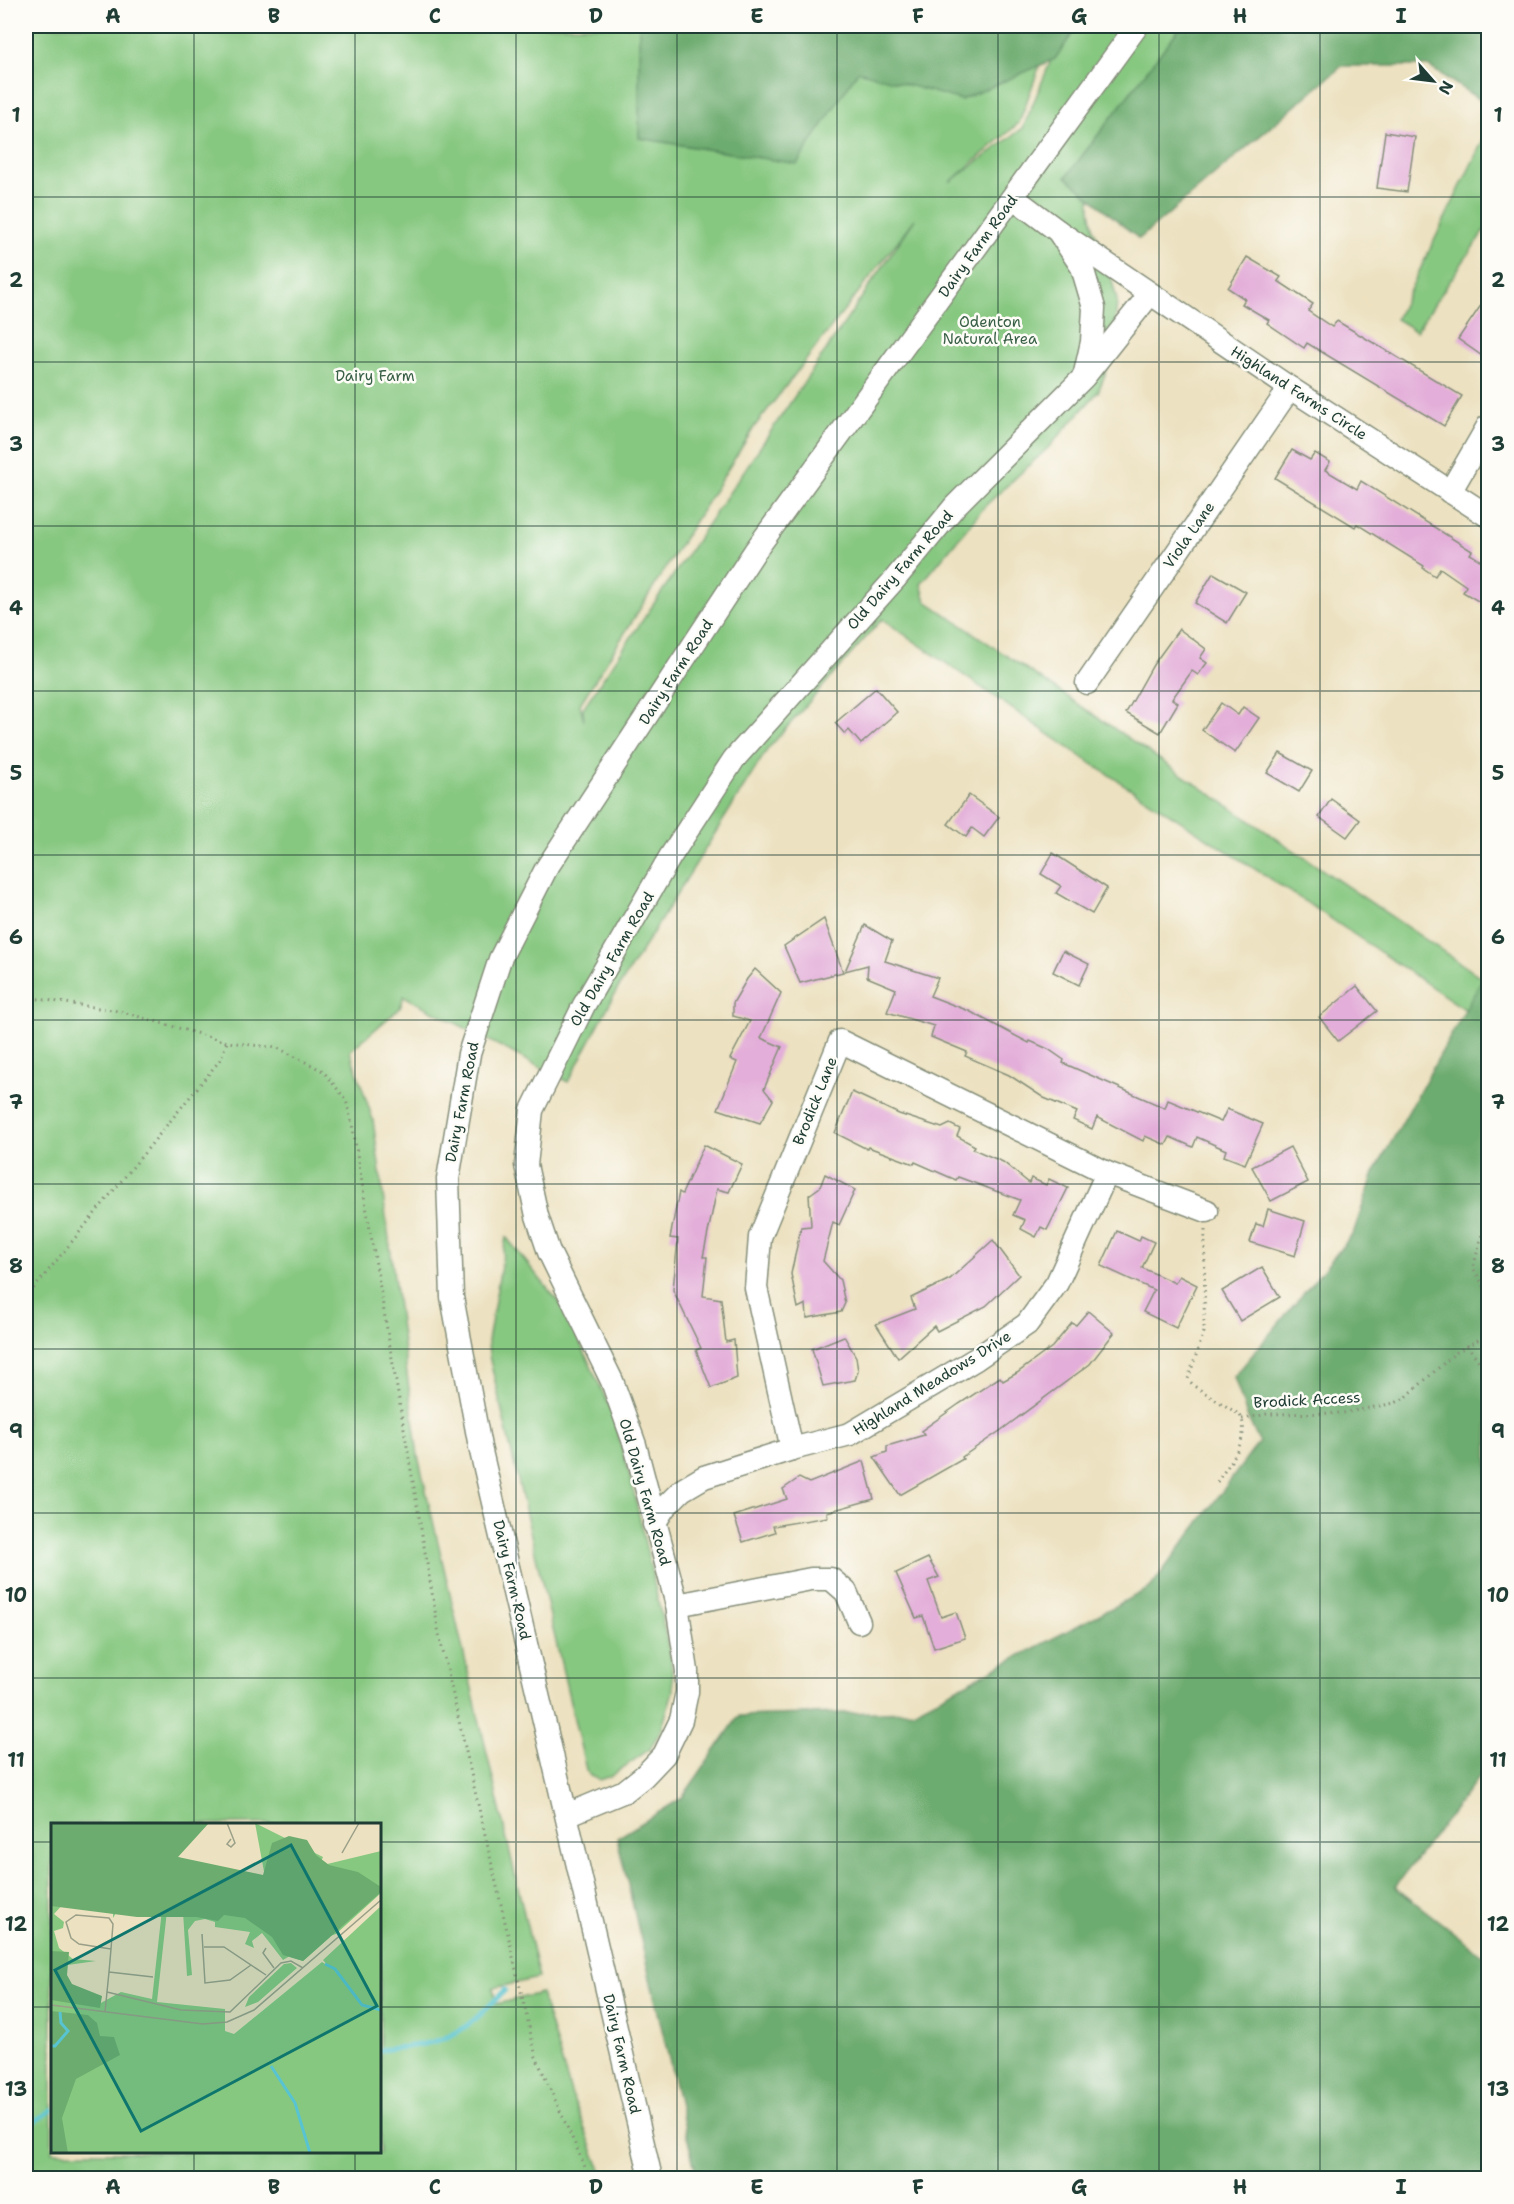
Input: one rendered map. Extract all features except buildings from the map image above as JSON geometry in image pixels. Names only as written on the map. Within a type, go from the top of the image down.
[{"type":"street","name":"Dairy Farm Road","points":[[651,2178],[480,1447],[452,1297],[447,1179],[469,1054],[500,959],[546,869],[755,551],[1137,26]]},
{"type":"street","points":[[1014,198],[1058,231],[1082,267],[1094,308],[1092,342],[1084,377]]},
{"type":"street","name":"Highland Farms Circle","points":[[1058,231],[1290,388],[1488,516]]},
{"type":"street","points":[[1084,377],[1150,294]]},
{"type":"street","name":"Old Dairy Farm Road","points":[[567,1815],[625,1791],[644,1776],[664,1755],[681,1719],[687,1682],[677,1605],[635,1446],[612,1381],[549,1252],[537,1216],[525,1165],[532,1110],[584,1005],[670,857],[734,759],[895,579],[955,506],[1084,377]]},
{"type":"street","name":"Viola Lane","points":[[1087,683],[1290,388]]},
{"type":"street","points":[[1449,492],[1488,426]]},
{"type":"street","name":"Brodick Lane","points":[[792,1449],[756,1288],[760,1237],[840,1041],[1107,1173],[1207,1211]]},
{"type":"street","name":"Highland Meadows Drive","points":[[654,1524],[664,1508],[681,1490],[704,1477],[792,1449],[850,1434],[976,1359],[1027,1324],[1057,1283],[1107,1173]]},
{"type":"street","points":[[677,1605],[811,1579],[831,1579],[846,1592],[859,1622]]},
{"type":"path","points":[[26,997],[120,1011],[227,1042],[278,1048],[323,1071],[346,1100],[439,1634],[536,2057],[590,2178]]},
{"type":"path","points":[[26,1298],[220,1060],[227,1042]]},
{"type":"path","points":[[1207,1211],[1203,1248],[1204,1332],[1188,1379],[1194,1386],[1214,1396],[1242,1419],[1242,1440],[1217,1482]]},
{"type":"path","points":[[1488,1212],[1473,1268],[1488,1293]]},
{"type":"path","points":[[1488,1272],[1488,1285]]},
{"type":"path","name":"Brodick Access","points":[[1242,1419],[1247,1416],[1343,1413],[1395,1403],[1405,1398],[1467,1345],[1488,1334]]},
{"type":"path","points":[[1467,1345],[1488,1373]]},
{"type":"green space","name":"Dairy Farm","points":[[26,26],[1054,26],[1019,123],[950,182],[1023,128],[1065,26],[1488,26],[1278,45],[1090,168],[1090,210],[1094,231],[1105,251],[1117,301],[1112,356],[1098,392],[1049,447],[986,505],[921,584],[926,601],[1488,982],[1488,1025],[1315,908],[1092,764],[882,619],[767,750],[617,990],[568,1082],[404,996],[400,1008],[350,1051],[373,1120],[418,1456],[539,1978],[493,1988],[496,2004],[541,1993],[573,2099],[604,2178],[26,2178]],"holes":[[[915,219],[583,708],[584,721],[580,704],[755,426]]]},
{"type":"green space","points":[[639,26],[1078,26],[1055,59],[961,100],[858,71],[797,164],[639,138]]},
{"type":"green space","points":[[1181,26],[1488,26],[1488,105],[1428,66],[1342,66],[1139,239],[1066,177]]},
{"type":"green space","points":[[1488,130],[1488,225],[1416,331],[1396,319]]},
{"type":"green space","points":[[1488,969],[1488,1765],[1395,1887],[1488,1959],[1488,2178],[697,2178],[617,1838],[682,1798],[739,1716],[913,1711],[1150,1588],[1259,1442],[1247,1416],[1234,1377],[1353,1234],[1374,1173]]},
{"type":"green space","points":[[506,1237],[565,1310],[611,1410],[632,1484],[671,1659],[673,1691],[662,1728],[650,1749],[611,1776],[599,1780],[590,1776],[586,1770],[489,1356],[488,1341]]},
{"type":"waterway","points":[[381,2050],[421,2045],[450,2036],[475,2019],[505,1990]]},
{"type":"waterway","points":[[26,2127],[51,2111]]},
{"type":"park label","name":"Odenton Natural Area","points":[[990,330]]}]
